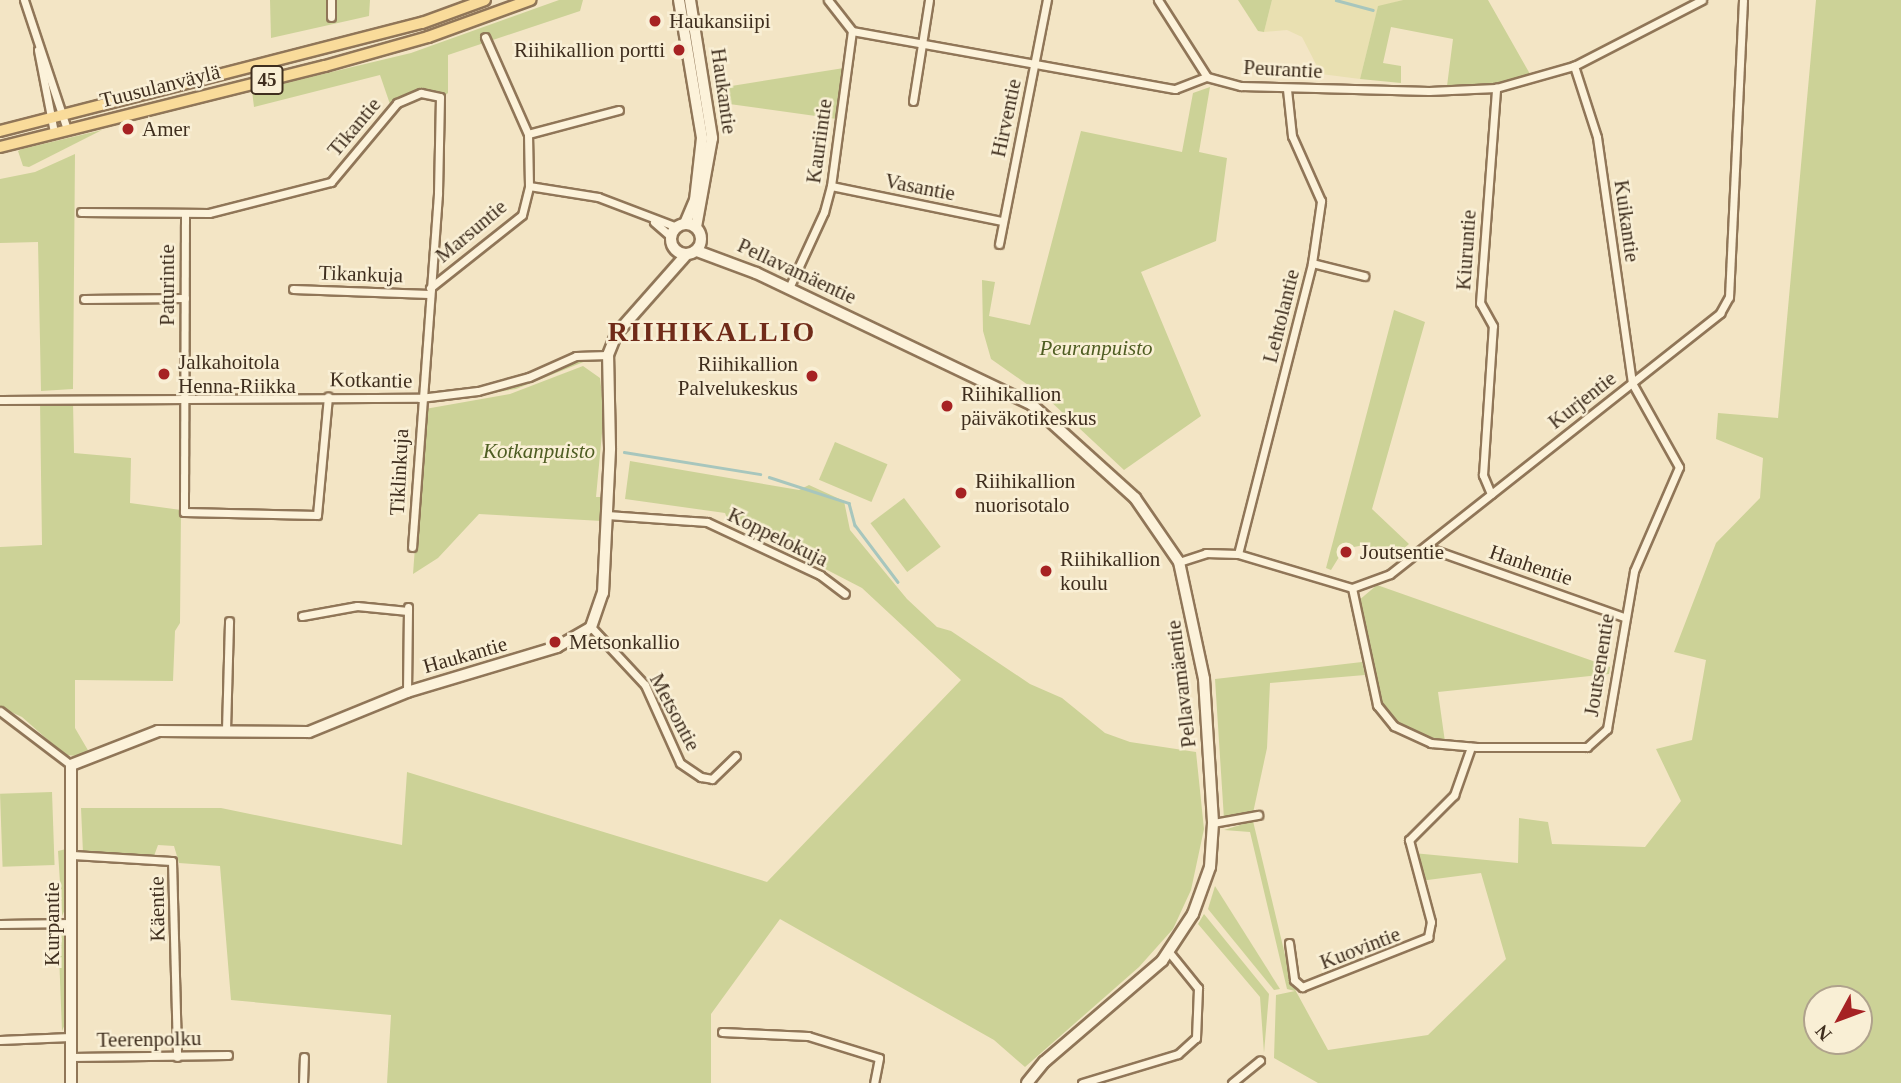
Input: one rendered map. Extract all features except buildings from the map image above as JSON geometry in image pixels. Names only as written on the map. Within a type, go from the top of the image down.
[{"type":"main road","name":"Tuusulanväylä","points":[[0,131],[63,112],[422,23],[485,0]]},
{"type":"main road","name":"Tuusulanväylä","points":[[0,147],[324,66],[428,37],[530,0]]},
{"type":"street","points":[[24,0],[38,50],[54,132]]},
{"type":"street","points":[[331,0],[331,17]]},
{"type":"street","name":"Haukantie","points":[[680,0],[702,152],[695,200],[681,225]]},
{"type":"street","name":"Haukantie","points":[[690,0],[712,138],[696,227]]},
{"type":"street","points":[[828,0],[852,31],[1175,89],[1207,77],[1158,0]]},
{"type":"street","points":[[913,101],[929,0]]},
{"type":"street","name":"Hirventie","points":[[999,244],[1047,0]]},
{"type":"street","name":"Peurantie","points":[[1207,77],[1241,86],[1287,89],[1496,88],[1574,66],[1702,0]]},
{"type":"street","name":"Kurjentie","points":[[1352,588],[1390,574],[1720,313],[1729,297],[1743,0]]},
{"type":"street","name":"Kauriintie","points":[[789,288],[824,212],[831,187],[852,31]]},
{"type":"street","name":"Marsuntie","points":[[430,291],[522,215],[529,186],[528,134],[485,37]]},
{"type":"street","points":[[38,50],[63,112],[67,129]]},
{"type":"street","name":"Kuikantie","points":[[1574,66],[1597,137],[1632,383]]},
{"type":"street","name":"Kiuruntie","points":[[1491,494],[1483,475],[1493,326],[1480,303],[1496,88]]},
{"type":"street","name":"Lehtolantie","points":[[1238,554],[1312,263],[1321,201],[1292,136],[1287,89]]},
{"type":"street","name":"Tikantie","points":[[81,212],[185,215],[234,208],[331,182],[397,103],[432,92],[443,103],[420,398]]},
{"type":"street","points":[[528,134],[620,110]]},
{"type":"street","points":[[529,186],[598,197],[654,222],[671,237],[674,249],[666,274]]},
{"type":"street","name":"Vasantie","points":[[831,187],[1002,221]]},
{"type":"street","name":"Paturintie","points":[[185,215],[184,512],[311,518],[319,506],[328,397]]},
{"type":"street","points":[[591,627],[602,604],[607,516],[608,355],[617,333],[666,274],[699,246],[696,227],[654,222]]},
{"type":"street","points":[[671,237],[681,225]]},
{"type":"street","name":"Pellavamäentie","points":[[699,246],[1042,412],[1135,498],[1168,540],[1179,562],[1201,653],[1213,823],[1203,889],[1169,952],[1044,1062],[1027,1083]]},
{"type":"street","points":[[674,249],[686,255]]},
{"type":"street","points":[[1312,263],[1364,276]]},
{"type":"street","name":"Tikankuja","points":[[293,289],[430,291]]},
{"type":"street","points":[[84,299],[185,298]]},
{"type":"street","name":"Kotkantie","points":[[0,400],[183,396],[420,398],[478,391],[529,377],[576,356],[608,355]]},
{"type":"street","name":"Joutsenentie","points":[[1352,588],[1377,705],[1394,726],[1431,743],[1471,747],[1587,747],[1607,729],[1624,617],[1634,571],[1679,467],[1632,383]]},
{"type":"street","name":"Tiklinkuja","points":[[412,547],[420,398]]},
{"type":"street","name":"Koppelokuja","points":[[607,516],[707,523],[820,575],[845,594]]},
{"type":"street","name":"Hanhentie","points":[[1426,547],[1624,617]]},
{"type":"street","points":[[1179,562],[1206,552],[1238,554],[1352,588]]},
{"type":"street","points":[[302,616],[357,606],[408,609],[407,692]]},
{"type":"street","points":[[226,730],[229,621]]},
{"type":"street","name":"Haukantie","points":[[71,765],[158,731],[309,732],[407,692],[556,647],[591,627]]},
{"type":"street","name":"Metsontie","points":[[591,627],[645,685],[680,762],[701,777],[712,779],[736,756]]},
{"type":"street","points":[[0,711],[71,765]]},
{"type":"street","name":"Kuovintie","points":[[1289,943],[1294,980],[1302,987],[1428,937],[1431,922],[1409,840],[1454,795],[1471,747]]},
{"type":"street","name":"Kurpantie","points":[[71,765],[71,1083]]},
{"type":"street","points":[[1213,823],[1258,815]]},
{"type":"street","name":"Käentie","points":[[72,855],[172,861],[177,1057]]},
{"type":"street","points":[[0,924],[72,923]]},
{"type":"street","points":[[1082,1083],[1178,1054],[1196,1038],[1198,988],[1169,952]]},
{"type":"street","points":[[722,1032],[808,1036],[879,1058],[874,1083]]},
{"type":"street","points":[[0,1040],[70,1037]]},
{"type":"street","name":"Teerenpolku","points":[[71,1057],[228,1055]]},
{"type":"street","points":[[303,1083],[304,1057]]},
{"type":"street","points":[[1232,1083],[1260,1060]]},
{"type":"shaded area","points":[[1272,0],[1403,0],[1378,7],[1360,79],[1321,74],[1302,37],[1287,30],[1264,32]]},
{"type":"green space","points":[[270,0],[370,0],[369,16],[271,38]]},
{"type":"green space","points":[[559,0],[583,0],[580,11],[448,55],[448,93],[443,97],[433,91],[420,92],[391,107],[380,75],[254,107],[252,91],[411,53]]},
{"type":"green space","points":[[1238,0],[1272,0],[1264,32],[1258,31]]},
{"type":"green space","points":[[1403,0],[1488,0],[1530,74],[1496,83],[1447,86],[1453,39],[1391,27],[1383,63],[1401,66],[1401,83],[1360,79],[1378,6]]},
{"type":"green space","points":[[1816,0],[1901,0],[1901,1083],[1318,1083],[1274,1058],[1276,995],[1295,991],[1287,989],[1250,832],[1224,830],[1253,821],[1292,984],[1328,1050],[1428,1035],[1506,959],[1481,873],[1420,881],[1413,853],[1518,863],[1519,818],[1548,822],[1552,844],[1645,847],[1681,801],[1656,749],[1692,740],[1706,660],[1674,652],[1716,543],[1760,498],[1763,458],[1716,439],[1718,413],[1778,418]]},
{"type":"green space","points":[[844,68],[837,119],[722,103],[719,88]]},
{"type":"green space","name":"Peuranpuisto","points":[[1210,87],[1199,152],[1227,158],[1216,241],[1141,272],[1201,416],[1124,470],[1048,399],[991,359],[983,331],[982,280],[995,282],[989,316],[1030,325],[1081,131],[1182,152],[1193,93]]},
{"type":"green space","points":[[102,130],[29,167],[23,166],[18,151],[22,149]]},
{"type":"green space","points":[[75,154],[73,389],[41,391],[38,242],[0,243],[0,179],[35,172]]},
{"type":"green space","points":[[1394,310],[1425,322],[1372,509],[1409,544],[1388,562],[1364,545],[1344,549],[1331,570],[1326,568]]},
{"type":"green space","points":[[577,361],[586,361],[516,389],[434,403],[517,385]]},
{"type":"green space","name":"Kotkanpuisto","points":[[583,366],[600,378],[604,412],[596,497],[601,497],[602,521],[479,514],[438,558],[413,574],[425,409],[510,394]]},
{"type":"green space","points":[[40,401],[73,401],[74,453],[131,458],[130,503],[181,510],[180,623],[175,631],[173,681],[75,680],[75,728],[89,752],[77,756],[65,755],[22,717],[0,707],[0,547],[42,545]]},
{"type":"green space","points":[[835,442],[887,464],[871,502],[819,480]]},
{"type":"green space","points":[[630,461],[799,490],[809,485],[844,501],[850,530],[907,599],[937,627],[951,631],[1030,684],[1062,698],[1105,733],[1130,742],[1196,752],[1204,829],[1191,890],[1173,929],[1139,967],[1025,1067],[994,1040],[780,919],[711,1014],[711,1083],[387,1083],[391,1015],[231,1000],[220,866],[179,863],[174,846],[158,845],[154,856],[83,853],[81,808],[221,808],[402,845],[407,772],[767,882],[961,680],[862,588],[727,518],[725,513],[625,499]]},
{"type":"green space","points":[[904,498],[941,547],[907,572],[870,523]]},
{"type":"green space","points":[[1377,585],[1610,667],[1609,674],[1438,692],[1445,742],[1433,741],[1396,724],[1380,704],[1358,601]]},
{"type":"green space","points":[[1362,662],[1365,675],[1270,683],[1267,748],[1253,813],[1224,819],[1215,679]]},
{"type":"green space","points":[[52,792],[55,865],[3,867],[0,794]]},
{"type":"green space","points":[[66,849],[67,905],[62,916],[58,851]]},
{"type":"green space","points":[[1215,886],[1280,989],[1274,990],[1208,909]]},
{"type":"green space","points":[[1204,914],[1269,994],[1264,1053],[1260,997],[1198,924]]},
{"type":"green space","points":[[58,928],[64,929],[67,939],[66,1022],[62,1031]]},
{"type":"waterway","points":[[1336,0],[1373,10]]},
{"type":"waterway","points":[[624,452],[760,474]]},
{"type":"waterway","points":[[769,477],[849,503],[855,525],[898,582]]},
{"type":"place","name":"Haukansiipi","points":[[655,21]]},
{"type":"place","name":"Riihikallion portti","points":[[679,50]]},
{"type":"place","name":"Amer","points":[[128,129]]},
{"type":"place","name":"Jalkahoitola Henna-Riikka","points":[[164,374]]},
{"type":"place","name":"Riihikallion Palvelukeskus","points":[[812,376]]},
{"type":"place","name":"Riihikallion päiväkotikeskus","points":[[947,406]]},
{"type":"place","name":"Riihikallion nuorisotalo","points":[[961,493]]},
{"type":"place","name":"Joutsentie","points":[[1346,552]]},
{"type":"place","name":"Riihikallion koulu","points":[[1046,571]]},
{"type":"place","name":"Metsonkallio","points":[[555,642]]},
{"type":"district","name":"RIIHIKALLIO","points":[[712,332]]}]
